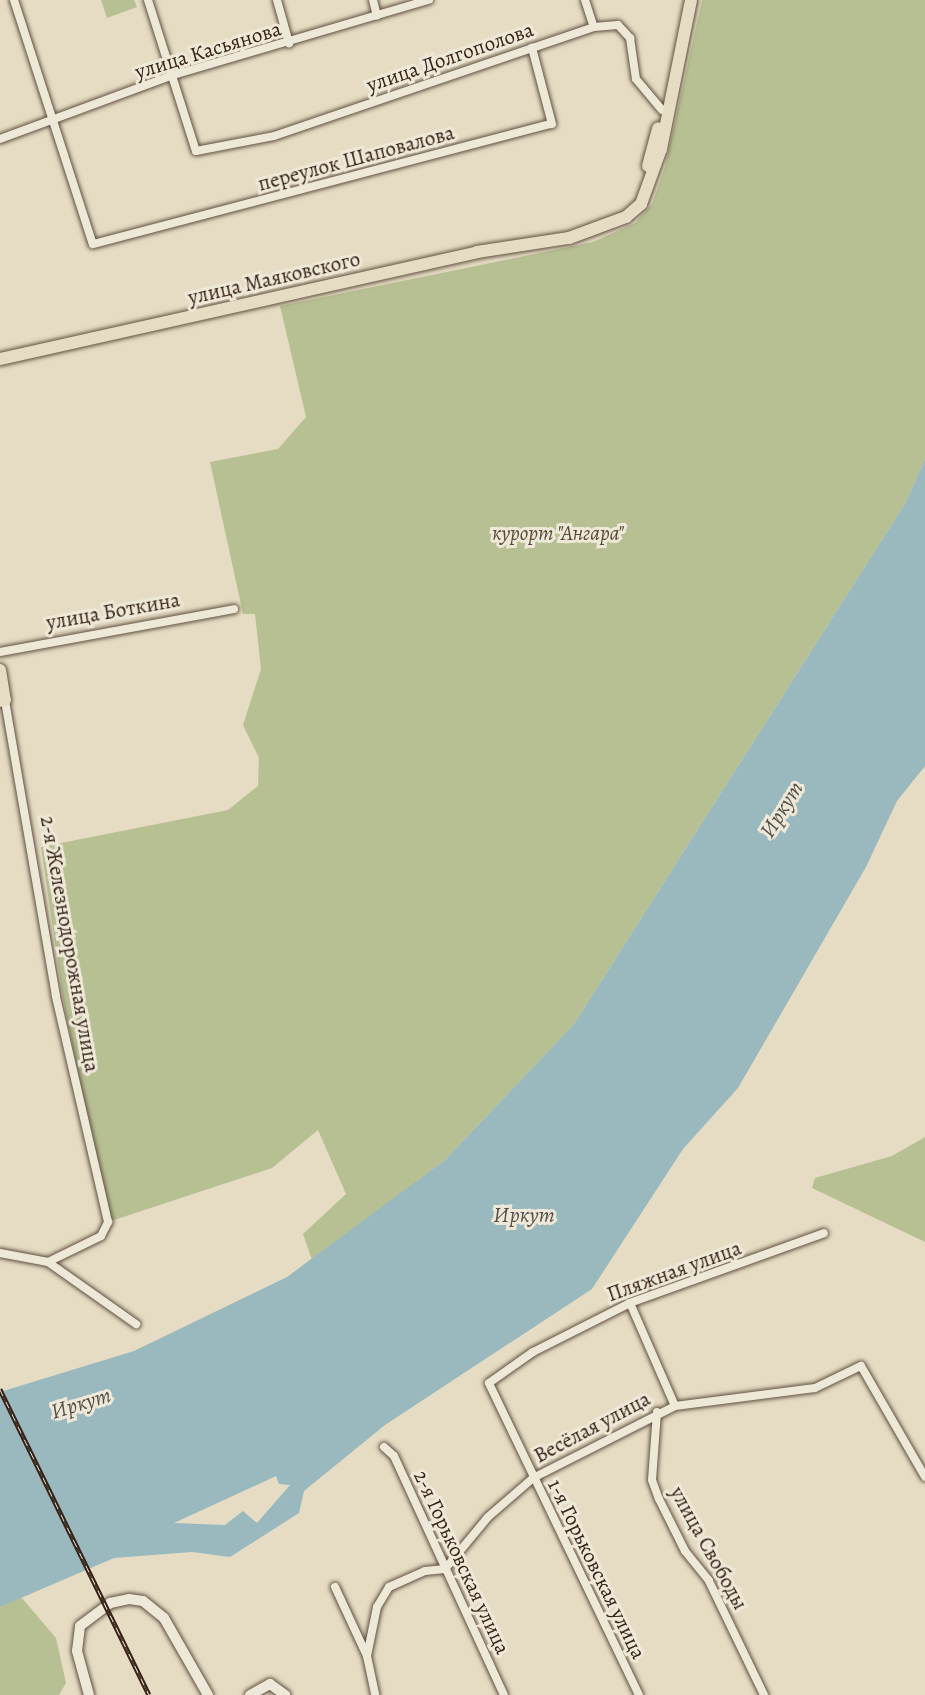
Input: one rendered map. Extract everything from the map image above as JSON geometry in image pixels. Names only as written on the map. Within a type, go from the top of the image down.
[{"type":"main road","name":"улица Маяковского","points":[[0,359],[557,237],[600,230],[641,204],[662,149],[674,76],[691,0]]},
{"type":"main road","name":"улица Маяковского","points":[[557,237],[631,204],[645,176],[662,110],[674,76]]},
{"type":"main road","name":"2-я Железнодорожная улица","points":[[0,670],[3,700]]},
{"type":"street","points":[[14,0],[54,124]]},
{"type":"street","points":[[148,0],[170,76]]},
{"type":"street","points":[[277,0],[289,43]]},
{"type":"street","points":[[373,0],[377,16]]},
{"type":"street","name":"улица Касьянова","points":[[0,139],[54,124],[170,76],[289,43],[429,0]]},
{"type":"street","points":[[585,0],[594,27]]},
{"type":"street","name":"улица Долгополова","points":[[170,76],[190,146],[199,151],[274,136],[594,27],[618,26],[630,38],[636,79],[662,110]]},
{"type":"street","name":"переулок Шаповалова","points":[[54,124],[93,244],[552,124],[532,48]]},
{"type":"street","name":"улица Боткина","points":[[0,652],[234,609]]},
{"type":"street","name":"2-я Железнодорожная улица","points":[[3,700],[56,996],[108,1222],[101,1236],[48,1262]]},
{"type":"street","name":"Пляжная улица","points":[[491,1393],[489,1383],[500,1370],[630,1303],[825,1233]]},
{"type":"street","points":[[0,1253],[48,1262],[136,1324]]},
{"type":"street","points":[[630,1303],[675,1406]]},
{"type":"street","name":"Весёлая улица","points":[[445,1569],[488,1517],[533,1478],[657,1412],[675,1406],[815,1388],[861,1366],[925,1477]]},
{"type":"street","name":"1-я Горьковская улица","points":[[491,1393],[639,1695]]},
{"type":"street","name":"улица Свободы","points":[[657,1412],[652,1480],[659,1500],[685,1551],[709,1581],[764,1695]]},
{"type":"street","name":"2-я Горьковская улица","points":[[384,1447],[394,1456],[504,1695]]},
{"type":"street","points":[[367,1656],[385,1592],[416,1574],[445,1569]]},
{"type":"street","points":[[335,1587],[367,1656],[375,1695]]},
{"type":"street","points":[[89,1695],[77,1651],[80,1626],[110,1603],[129,1599],[143,1601],[164,1618],[208,1695]]},
{"type":"street","points":[[250,1695],[270,1684],[285,1695]]},
{"type":"green space","points":[[101,0],[134,0],[137,7],[107,18]]},
{"type":"green space","name":"курорт \"Ангара\"","points":[[702,0],[925,0],[925,459],[906,502],[574,1024],[445,1160],[312,1260],[303,1234],[346,1194],[318,1130],[272,1168],[108,1222],[63,998],[41,847],[228,810],[258,786],[259,758],[243,725],[261,669],[255,614],[243,614],[210,462],[278,449],[306,417],[280,306],[593,242],[635,223],[652,204],[665,167]]},
{"type":"green space","points":[[925,1137],[925,1242],[812,1188],[815,1178],[892,1156]]},
{"type":"green space","points":[[21,1597],[56,1638],[66,1683],[59,1695],[0,1695],[0,1607]]},
{"type":"water","name":"Иркут","points":[[925,459],[925,766],[897,801],[866,867],[738,1088],[683,1149],[592,1289],[385,1425],[304,1491],[299,1513],[230,1557],[192,1552],[114,1558],[0,1607],[0,1392],[134,1351],[287,1277],[445,1160],[574,1024],[906,502]],"holes":[[[276,1476],[279,1484],[290,1485],[257,1523],[243,1511],[225,1525],[174,1523]]]},
{"type":"railway","points":[[0,1389],[149,1695]]}]
